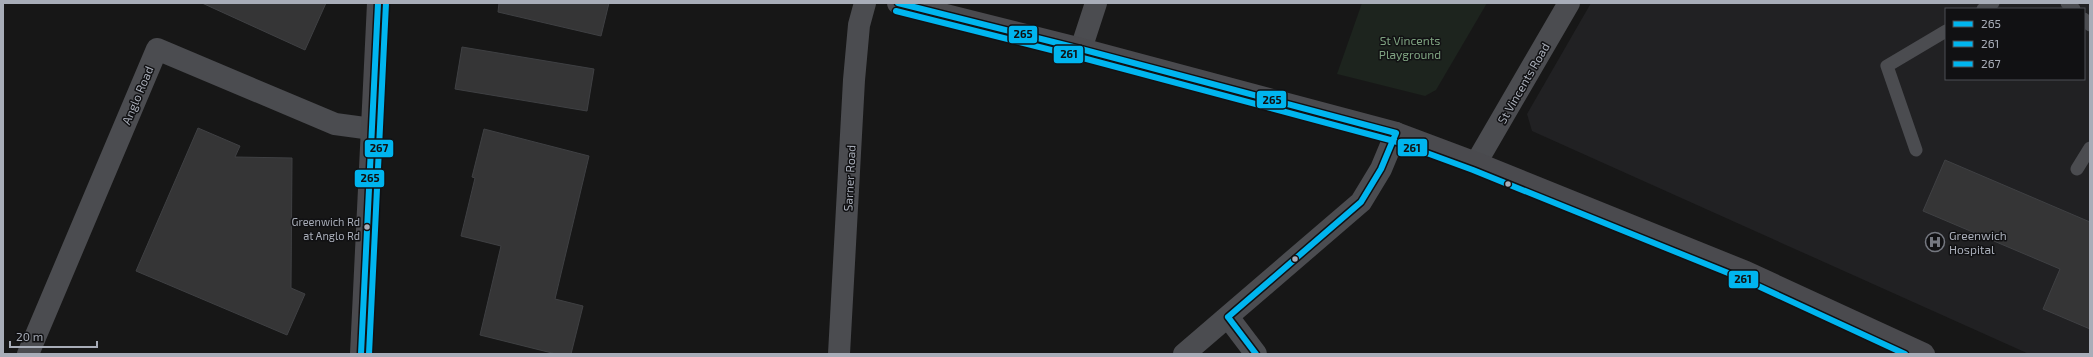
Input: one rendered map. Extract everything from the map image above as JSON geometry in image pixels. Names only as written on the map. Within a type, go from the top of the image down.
[{"type":"main road","points":[[361,354],[378,3]]},
{"type":"main road","points":[[898,3],[1081,49],[1396,133],[1476,163],[1746,272],[1924,354]]},
{"type":"street","name":"Sarner Road","points":[[839,354],[856,64],[859,25],[865,3]]},
{"type":"street","points":[[1081,49],[1096,3]]},
{"type":"street","name":"St Vincents Road","points":[[1476,163],[1569,3]]},
{"type":"street","name":"Anglo Road","points":[[28,354],[157,49],[335,124],[372,129]]},
{"type":"street","points":[[1184,354],[1360,202],[1381,169],[1396,133]]},
{"type":"street","points":[[1228,317],[1256,354]]},
{"type":"lane","points":[[1916,150],[1887,66],[1945,32]]},
{"type":"lane","points":[[2077,169],[2090,148]]},
{"type":"shaded area","name":"Greenwich Hospital","points":[[1591,3],[2090,3],[2090,354],[2029,354],[1532,131],[1527,114]]},
{"type":"green space","name":"St Vincents Playground","points":[[1362,3],[1487,3],[1436,90],[1425,96],[1337,74]]},
{"type":"building","points":[[202,3],[326,3],[305,50]]},
{"type":"building","points":[[499,3],[609,3],[601,36],[498,12]]},
{"type":"building","points":[[462,47],[594,69],[587,111],[455,89]]},
{"type":"building","points":[[198,128],[240,146],[235,157],[292,158],[291,288],[305,294],[287,335],[136,271]]},
{"type":"building","points":[[484,129],[589,156],[555,299],[583,306],[571,354],[556,354],[480,335],[501,246],[461,236],[475,178],[472,177]]},
{"type":"building","points":[[1945,160],[2090,222],[2090,329],[2043,309],[2060,269],[1923,211]]},
{"type":"transit line","name":"265","points":[[361,354],[378,3]]},
{"type":"transit line","name":"267","points":[[369,354],[386,3]]},
{"type":"transit line","name":"265","points":[[898,3],[1081,49],[1396,133]]},
{"type":"transit line","name":"261","points":[[896,11],[1079,57],[1394,141],[1473,170],[1743,279],[1905,354]]},
{"type":"transit line","name":"265","points":[[1228,317],[1361,202],[1381,169],[1396,133]]},
{"type":"transit line","name":"265","points":[[1228,317],[1256,354]]},
{"type":"place","name":"Greenwich Rd at Anglo Rd","points":[[367,227]]},
{"type":"place","name":"Greenwich Hospital","points":[[1935,242]]}]
